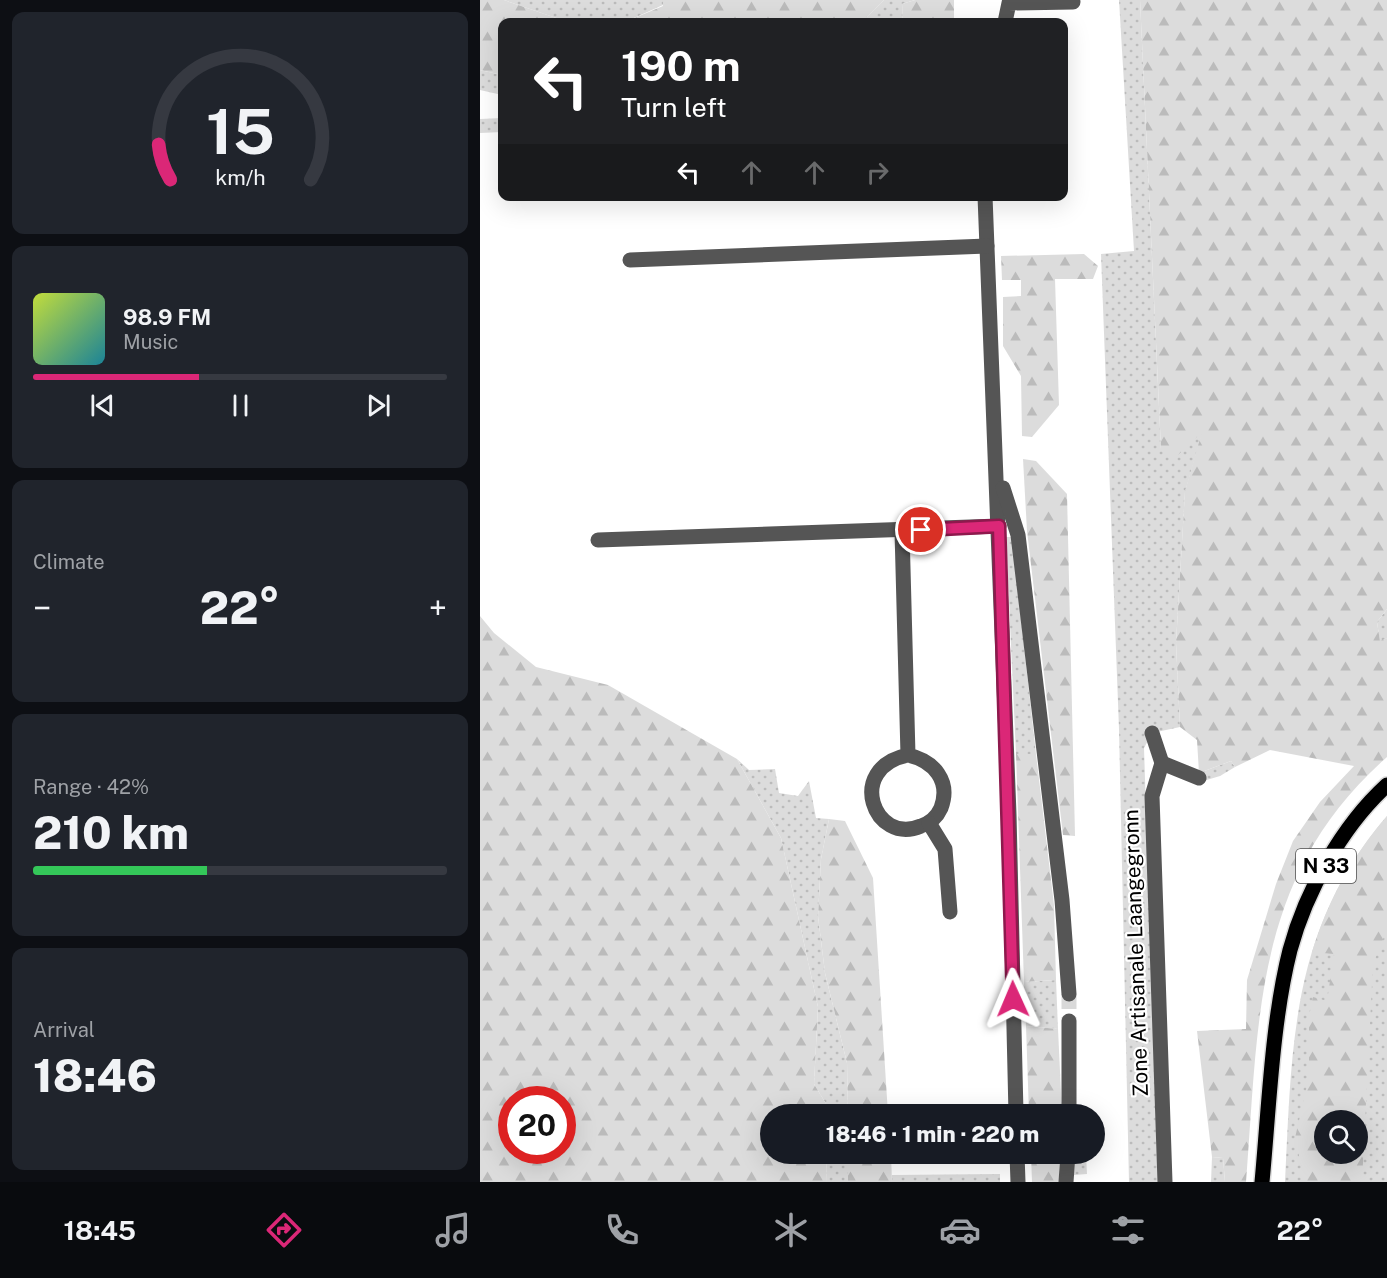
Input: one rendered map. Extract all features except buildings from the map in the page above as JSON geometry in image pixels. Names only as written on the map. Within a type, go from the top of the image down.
[{"type":"main road","name":"N 33","points":[[1262,1182],[1281,1001],[1290,950],[1300,920],[1320,876],[1347,832],[1387,785]]},
{"type":"main road","name":"N 33","points":[[1270,1098],[1270,1182]]},
{"type":"lane","points":[[1006,18],[1009,3],[1072,2]]},
{"type":"lane","points":[[985,201],[999,526],[1016,1104]]},
{"type":"lane","points":[[630,260],[987,246]]},
{"type":"lane","points":[[997,468],[1018,536],[1062,900],[1069,994]]},
{"type":"lane","points":[[598,540],[999,526]]},
{"type":"lane","points":[[902,531],[908,756]]},
{"type":"lane","points":[[1152,733],[1162,764],[1199,778]]},
{"type":"lane","points":[[908,756],[923,759],[935,768],[943,781],[945,797],[940,811],[929,823],[915,829],[899,828],[885,821],[875,809],[871,794],[874,778],[888,762],[908,756]]},
{"type":"lane","name":"Zone Artisanale Laangegronn","points":[[1162,764],[1152,796],[1164,1182]]},
{"type":"lane","points":[[929,823],[945,849],[950,912]]},
{"type":"lane","points":[[1069,1021],[1070,1104]]},
{"type":"lane","points":[[1017,1164],[1018,1182]]},
{"type":"lane","points":[[1066,1182],[1067,1164]]},
{"type":"green space","points":[[480,0],[504,0],[556,18],[498,18],[498,74],[480,70]]},
{"type":"green space","points":[[504,0],[663,0],[663,5],[634,18],[556,18]]},
{"type":"green space","points":[[663,0],[884,0],[866,18],[634,18],[663,6]]},
{"type":"green space","points":[[884,0],[915,0],[902,4],[903,18],[866,18]]},
{"type":"green space","points":[[915,0],[954,0],[954,18],[903,18],[902,4]]},
{"type":"green space","points":[[1119,0],[1140,0],[1161,449],[1203,431],[1185,492],[1176,643],[1180,727],[1152,733],[1144,748],[1158,1182],[1129,1182],[1119,729],[1101,254],[1134,251]]},
{"type":"green space","points":[[1140,0],[1387,0],[1387,609],[1377,622],[1380,641],[1387,638],[1387,757],[1343,802],[1310,850],[1287,900],[1271,953],[1261,1007],[1246,1182],[1225,1182],[1223,1158],[1212,1157],[1197,1031],[1246,1029],[1247,980],[1276,884],[1293,841],[1320,802],[1354,766],[1270,750],[1235,767],[1231,761],[1199,773],[1197,740],[1180,727],[1176,643],[1185,491],[1202,432],[1176,457],[1161,449]]},
{"type":"green space","points":[[480,70],[498,74],[498,94],[480,90]]},
{"type":"green space","points":[[498,118],[498,132],[480,133],[480,119]]},
{"type":"green space","points":[[1084,254],[1098,266],[1093,279],[1055,279],[1059,405],[1032,437],[1022,436],[1021,376],[1003,346],[1003,297],[1021,296],[1021,280],[1002,280],[1001,256]]},
{"type":"green space","points":[[1023,459],[1036,461],[1067,494],[1075,836],[1063,835],[1027,531]]},
{"type":"green space","points":[[1006,537],[1012,537],[1036,754],[1016,754]]},
{"type":"green space","points":[[1387,609],[1387,638],[1380,642],[1377,622]]},
{"type":"green space","points":[[480,616],[494,633],[536,667],[608,685],[737,759],[781,838],[818,1007],[814,1084],[826,1104],[760,1104],[760,1164],[827,1164],[826,1182],[480,1182]]},
{"type":"green space","points":[[1016,754],[1036,754],[1054,905],[1056,980],[1024,982]]},
{"type":"green space","points":[[737,759],[749,770],[775,769],[779,793],[798,796],[809,781],[816,818],[829,819],[821,859],[818,916],[825,973],[847,1063],[848,1104],[826,1104],[814,1084],[818,1007],[781,838]]},
{"type":"green space","points":[[1231,761],[1235,767],[1220,776],[1200,782],[1199,773]]},
{"type":"green space","points":[[1387,816],[1387,1182],[1285,1182],[1295,1035],[1314,944],[1332,901],[1355,858]]},
{"type":"green space","points":[[1387,816],[1387,929],[1373,964],[1366,1110],[1314,1110],[1314,1164],[1363,1164],[1362,1182],[1305,1182],[1295,1138],[1309,1077],[1309,1016],[1313,997],[1327,1001],[1334,954],[1312,952],[1342,880],[1363,847]]},
{"type":"green space","points":[[829,819],[845,821],[873,878],[887,1104],[848,1104],[847,1063],[825,973],[818,916],[821,859]]},
{"type":"green space","points":[[1056,980],[1058,1029],[1026,1026],[1024,982]]},
{"type":"green space","points":[[1026,1026],[1058,1029],[1062,1104],[1029,1104]]},
{"type":"green space","points":[[1212,1157],[1223,1158],[1225,1182],[1211,1182]]},
{"type":"green space","points":[[827,1164],[848,1164],[848,1182],[826,1182]]},
{"type":"green space","points":[[848,1164],[891,1164],[892,1182],[848,1182]]},
{"type":"green space","points":[[1031,1164],[1060,1164],[1059,1182],[1032,1182]]},
{"type":"green space","points":[[1075,1164],[1086,1164],[1087,1174],[1074,1175]]},
{"type":"green space","points":[[1000,1174],[1000,1182],[892,1182],[892,1175]]},
{"type":"tunnel","points":[[1069,994],[1069,1021]]},
{"type":"route","points":[[921,530],[999,526],[1013,999]]}]
